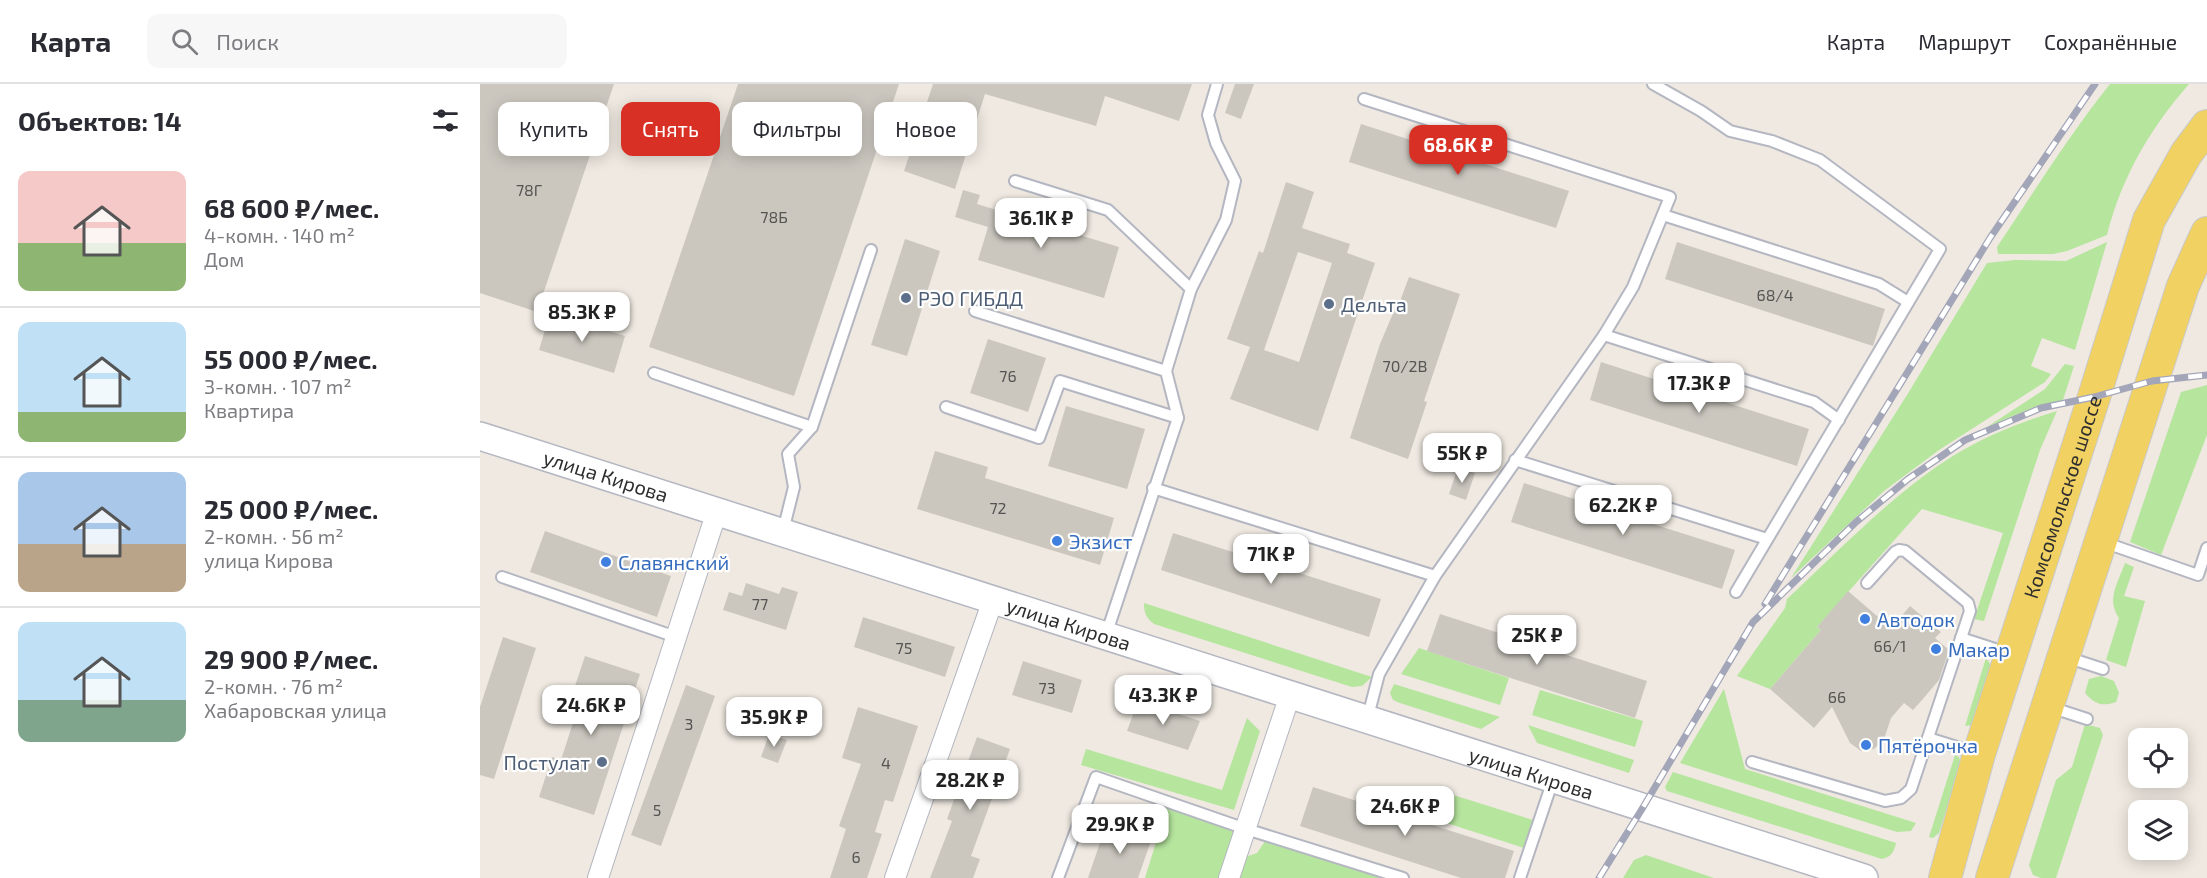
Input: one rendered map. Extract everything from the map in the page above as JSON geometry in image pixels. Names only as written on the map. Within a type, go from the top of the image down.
[{"type":"main road","name":"Комсомольское шоссе","points":[[1945,878],[1979,754],[2094,397],[2148,220],[2186,154],[2207,126]]},
{"type":"main road","points":[[1992,878],[2183,286],[2207,233]]},
{"type":"main road","name":"улица Кирова","points":[[480,436],[1864,878]]},
{"type":"street","points":[[598,878],[717,511]]},
{"type":"street","points":[[895,878],[993,600]]},
{"type":"street","points":[[1229,878],[1290,695]]},
{"type":"lane","points":[[1106,635],[1178,418],[1166,371],[1191,289],[1226,220],[1235,181],[1216,143],[1208,115],[1217,84]]},
{"type":"lane","points":[[1653,84],[1701,111],[1730,131],[1772,141],[1820,160],[1941,249],[1736,592]]},
{"type":"lane","points":[[1364,99],[1670,197],[1633,287],[1604,335],[1435,576],[1379,674],[1367,720]]},
{"type":"lane","points":[[1015,181],[1108,210],[1191,289]]},
{"type":"lane","points":[[1663,215],[1879,284],[1908,302]]},
{"type":"lane","points":[[783,531],[794,487],[788,454],[812,427],[871,250]]},
{"type":"lane","points":[[975,311],[1166,371]]},
{"type":"lane","points":[[1604,335],[1814,402],[1839,420]]},
{"type":"lane","points":[[654,373],[812,427]]},
{"type":"lane","points":[[946,407],[1039,438],[1060,381],[1178,418]]},
{"type":"lane","points":[[1515,460],[1767,539]]},
{"type":"lane","points":[[1153,488],[1435,576]]},
{"type":"lane","points":[[2100,541],[2198,575],[2207,548]]},
{"type":"lane","points":[[1752,762],[1885,801],[1901,798],[1911,789],[1970,611],[1968,603],[1905,551],[1895,552],[1867,582]]},
{"type":"lane","points":[[502,577],[676,637]]},
{"type":"lane","points":[[1961,638],[2010,654]]},
{"type":"lane","points":[[2063,656],[2103,669]]},
{"type":"lane","points":[[2047,706],[2087,718]]},
{"type":"lane","points":[[1928,738],[1979,754]]},
{"type":"lane","points":[[1058,878],[1096,777],[1403,878]]},
{"type":"lane","points":[[1520,878],[1553,780]]},
{"type":"green space","points":[[2110,84],[2189,84],[2162,118],[2139,154],[2113,213],[2107,235],[2067,251],[2053,254],[1998,254],[1997,247],[2066,143]]},
{"type":"green space","points":[[2107,242],[2075,350],[2042,338],[2031,366],[2051,374],[2045,382],[1939,450],[1884,491],[1791,578],[1907,395],[1987,263],[2015,260],[2066,261]]},
{"type":"green space","points":[[2065,364],[2074,366],[2063,400],[2035,407],[1987,427],[2045,389]]},
{"type":"green space","points":[[2207,385],[2207,435],[2161,555],[2130,542],[2181,392]]},
{"type":"green space","points":[[2057,411],[2040,450],[1984,621],[1974,619],[2003,533],[1922,509],[1817,627],[1821,630],[1770,689],[1737,676],[1785,608],[1787,599],[1887,505],[1930,471],[1978,442]]},
{"type":"green space","points":[[2125,563],[2134,567],[2124,596],[2145,601],[2126,667],[2106,660],[2119,618],[2113,604],[2114,591]]},
{"type":"green space","points":[[1144,603],[1372,677],[1362,686],[1352,687],[1154,624],[1146,615]]},
{"type":"green space","points":[[1419,648],[1509,678],[1500,705],[1401,674]]},
{"type":"green space","points":[[1986,658],[1993,668],[1974,725],[1965,726]]},
{"type":"green space","points":[[2101,676],[2114,681],[2119,693],[2116,702],[2099,704],[2085,693],[2089,679]]},
{"type":"green space","points":[[1394,684],[1500,717],[1481,729],[1393,700],[1390,693]]},
{"type":"green space","points":[[1724,689],[1745,769],[1916,823],[1911,831],[1897,832],[1680,763]]},
{"type":"green space","points":[[1540,690],[1643,721],[1635,747],[1532,715]]},
{"type":"green space","points":[[1247,718],[1260,731],[1234,810],[1081,765],[1086,749],[1222,790]]},
{"type":"green space","points":[[2085,724],[2100,728],[2103,735],[2056,878],[2041,878],[2033,875],[2029,865],[2056,780],[2072,767]]},
{"type":"green space","points":[[1528,725],[1634,760],[1629,773],[1537,743]]},
{"type":"green space","points":[[1955,755],[1959,757],[1961,764],[1939,833],[1933,838],[1929,837]]},
{"type":"green space","points":[[1673,772],[1896,843],[1894,849],[1890,855],[1882,859],[1667,791],[1665,787]]},
{"type":"green space","points":[[1431,788],[1533,820],[1524,848],[1422,815]]},
{"type":"green space","points":[[1154,803],[1238,831],[1222,878],[1145,878],[1157,839],[1141,825],[1145,812]]},
{"type":"green space","points":[[1265,841],[1382,878],[1239,878],[1245,857],[1257,853]]},
{"type":"green space","points":[[1646,855],[1714,878],[1623,878],[1634,860]]},
{"type":"building","points":[[480,84],[614,84],[608,102],[498,102],[498,156],[590,156],[537,312],[480,293]]},
{"type":"building","points":[[738,84],[899,84],[893,102],[874,102],[875,156],[794,396],[649,347],[714,156],[720,156],[720,137]]},
{"type":"building","points":[[933,84],[1192,84],[1179,121],[1105,96],[1096,126],[985,94],[977,119],[977,102],[927,102]]},
{"type":"building","points":[[1235,84],[1254,84],[1241,119],[1225,113]]},
{"type":"building","points":[[1361,124],[1569,191],[1556,228],[1349,162]]},
{"type":"building","points":[[909,156],[965,156],[955,189],[904,171]]},
{"type":"building","points":[[1286,182],[1314,192],[1302,228],[1350,244],[1347,253],[1375,263],[1318,431],[1230,399],[1250,347],[1227,339],[1259,251],[1263,253]],"holes":[[[1298,252],[1332,263],[1299,362],[1264,350]]]},
{"type":"building","points":[[963,190],[980,195],[977,204],[1119,247],[1104,298],[978,260],[988,227],[955,217]]},
{"type":"building","name":"РЭО ГИБДД","points":[[905,239],[940,251],[907,356],[871,345]]},
{"type":"building","points":[[1677,242],[1885,309],[1873,346],[1665,279]]},
{"type":"building","points":[[1409,277],[1460,294],[1424,401],[1427,402],[1408,459],[1350,438],[1380,344],[1394,311],[1396,312]]},
{"type":"building","points":[[550,313],[625,336],[614,373],[539,350]]},
{"type":"building","points":[[988,339],[1046,358],[1028,412],[970,393]]},
{"type":"building","points":[[1601,362],[1809,429],[1797,466],[1590,400]]},
{"type":"building","points":[[1066,406],[1145,429],[1127,489],[1048,466]]},
{"type":"building","points":[[935,451],[988,467],[985,478],[1114,518],[1100,565],[917,509]]},
{"type":"building","points":[[1458,467],[1475,473],[1466,500],[1449,494]]},
{"type":"building","points":[[1524,483],[1735,550],[1722,589],[1511,522]]},
{"type":"building","points":[[545,531],[671,576],[657,617],[530,572]]},
{"type":"building","points":[[1173,533],[1381,599],[1369,637],[1161,570]]},
{"type":"building","points":[[746,583],[779,594],[782,587],[798,592],[786,630],[723,610],[729,592],[742,596]]},
{"type":"building","points":[[1848,591],[1891,628],[1910,606],[1941,632],[1935,638],[1949,650],[1939,680],[1922,700],[1913,710],[1904,703],[1891,718],[1884,739],[1874,749],[1861,751],[1850,743],[1832,707],[1814,728],[1770,689],[1821,630],[1817,627]]},
{"type":"building","points":[[1440,614],[1647,681],[1635,718],[1427,651]]},
{"type":"building","points":[[863,617],[955,647],[945,677],[854,647]]},
{"type":"building","points":[[503,637],[536,648],[494,779],[480,775],[480,707]]},
{"type":"building","points":[[585,656],[640,674],[594,815],[539,797],[552,757],[561,760],[580,701],[571,698]]},
{"type":"building","points":[[1023,661],[1082,680],[1072,713],[1012,695]]},
{"type":"building","points":[[686,685],[715,696],[661,846],[631,835]]},
{"type":"building","points":[[1138,701],[1200,721],[1188,750],[1127,731]]},
{"type":"building","points":[[858,707],[918,726],[893,802],[885,800],[875,832],[882,834],[867,878],[830,878],[846,829],[839,826],[861,764],[842,758]]},
{"type":"building","points":[[769,734],[787,740],[778,763],[761,757]]},
{"type":"building","points":[[977,737],[1010,749],[971,856],[980,859],[973,878],[930,878],[952,821],[947,819]]},
{"type":"building","points":[[1313,787],[1514,851],[1505,878],[1461,878],[1300,826]]},
{"type":"building","points":[[1106,825],[1152,838],[1138,878],[1088,878]]},
{"type":"railway","points":[[1765,604],[1990,238],[2095,84]]},
{"type":"railway","points":[[1599,878],[1753,622],[1856,522],[1908,479],[1965,440],[2041,408],[2094,397],[2152,381],[2207,375]]},
{"type":"place","name":"РЭО ГИБДД","points":[[906,298]]},
{"type":"place","name":"Дельта","points":[[1329,304]]},
{"type":"place","name":"Экзист","points":[[1057,541]]},
{"type":"place","name":"Славянский","points":[[606,562]]},
{"type":"place","name":"Автодок","points":[[1865,619]]},
{"type":"place","name":"Макар","points":[[1936,649]]},
{"type":"place","name":"Пятёрочка","points":[[1866,745]]},
{"type":"place","name":"Постулат","points":[[602,762]]}]
